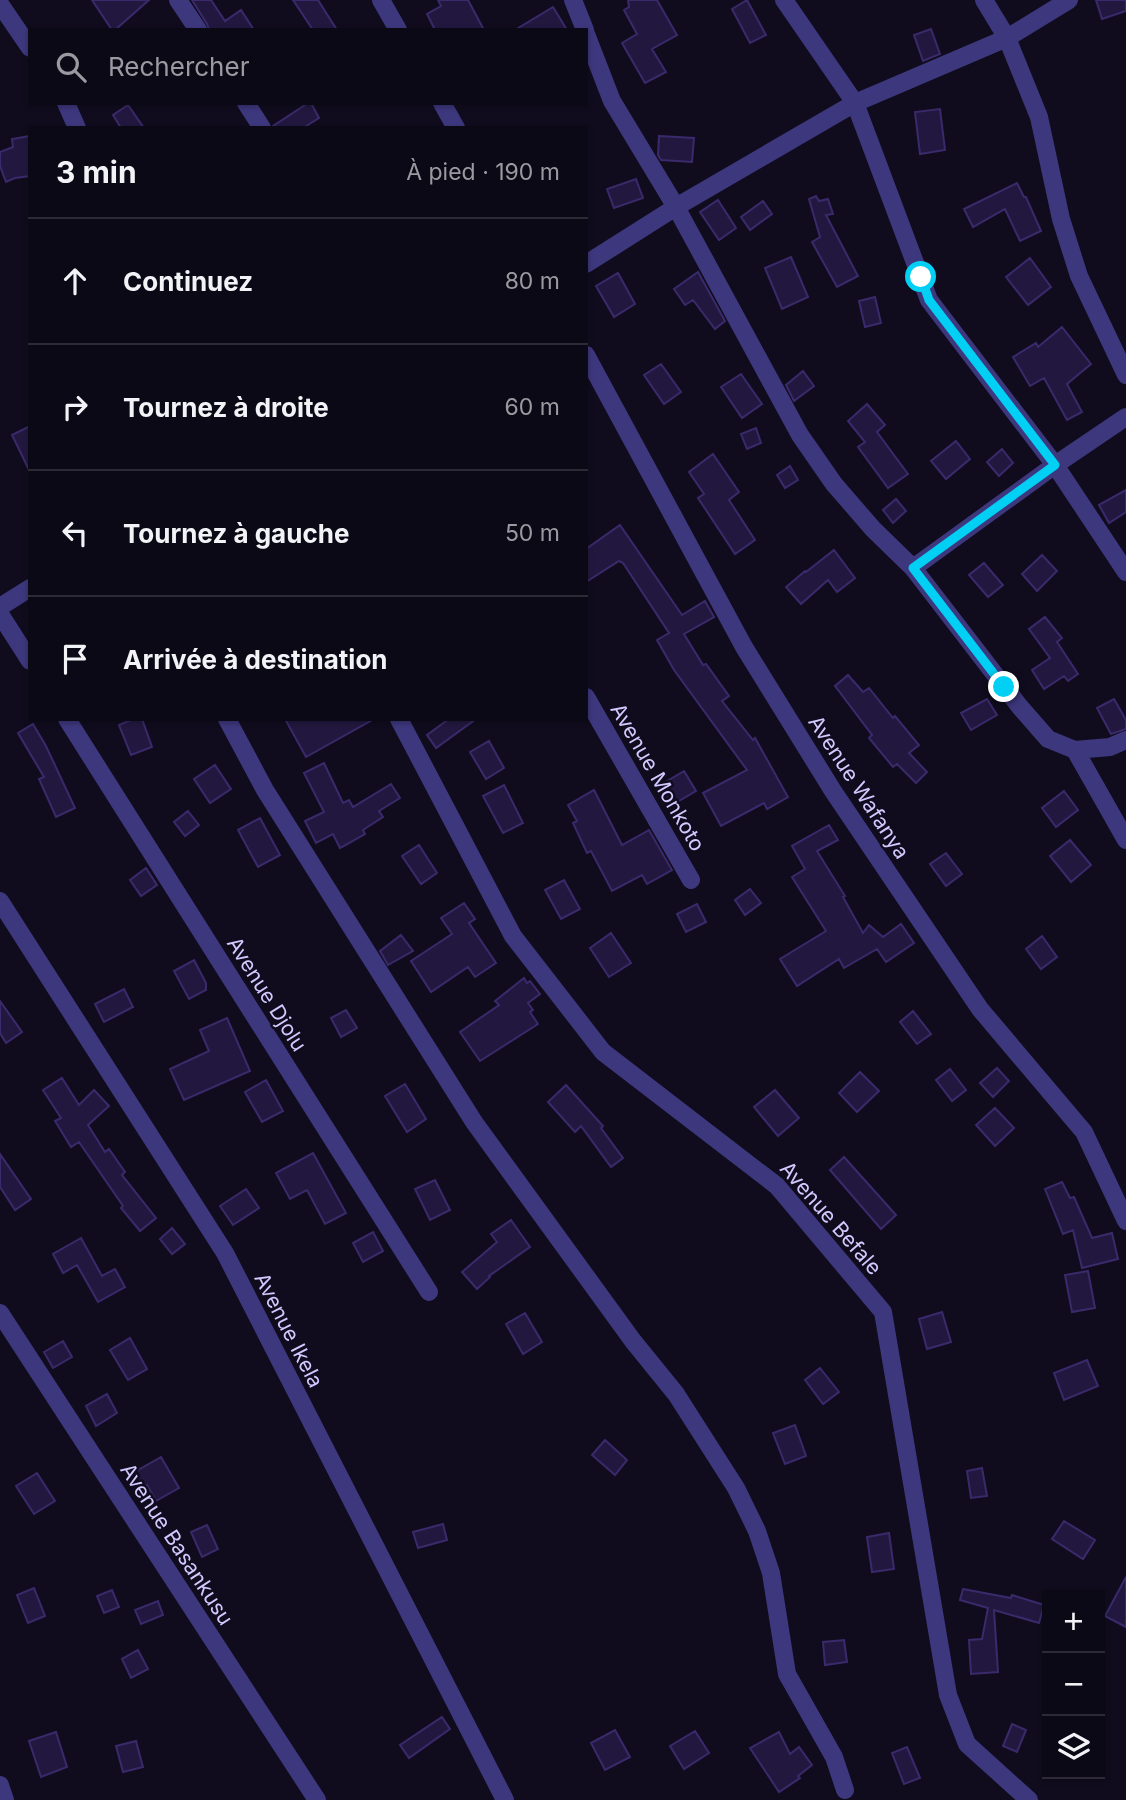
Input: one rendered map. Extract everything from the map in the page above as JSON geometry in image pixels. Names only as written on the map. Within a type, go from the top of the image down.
[{"type":"street","points":[[178,0],[197,28]]},
{"type":"street","points":[[381,0],[397,28]]},
{"type":"street","points":[[573,0],[584,28]]},
{"type":"street","points":[[784,0],[855,103],[929,300],[1055,465],[1126,572]]},
{"type":"street","points":[[984,0],[1007,38],[1040,117],[1061,219],[1079,276],[1126,375]]},
{"type":"street","points":[[588,263],[676,207],[855,103],[1007,38],[1069,0]]},
{"type":"street","points":[[0,4],[28,45]]},
{"type":"street","points":[[588,40],[612,102],[676,207],[800,435],[834,484],[873,529],[913,568],[1020,707],[1048,739],[1075,750],[1110,747],[1126,740]]},
{"type":"street","points":[[67,105],[76,126]]},
{"type":"street","points":[[247,105],[261,126]]},
{"type":"street","points":[[443,105],[455,126]]},
{"type":"street","name":"Avenue Wafanya","points":[[588,359],[744,647],[833,791],[980,1009],[1084,1132],[1126,1221]]},
{"type":"street","points":[[913,568],[1126,417]]},
{"type":"street","points":[[0,607],[28,589]]},
{"type":"street","points":[[0,614],[28,658]]},
{"type":"street","name":"Avenue Monkoto","points":[[588,700],[691,880]]},
{"type":"street","name":"Avenue Djolu","points":[[67,721],[429,1292]]},
{"type":"street","points":[[228,721],[265,790],[474,1122],[633,1341],[676,1394],[736,1488],[757,1531],[771,1573],[787,1674],[834,1756],[845,1790]]},
{"type":"street","name":"Avenue Befale","points":[[400,721],[513,936],[604,1052],[777,1186],[883,1312],[948,1695],[967,1744],[1029,1800]]},
{"type":"street","points":[[1075,750],[1126,839]]},
{"type":"street","name":"Avenue Ikela","points":[[0,901],[225,1253],[505,1800]]},
{"type":"street","name":"Avenue Basankusu","points":[[0,1313],[317,1800]]},
{"type":"street","points":[[0,1785],[5,1800]]},
{"type":"building","points":[[92,0],[149,0],[117,28],[111,28]]},
{"type":"building","points":[[192,0],[211,0],[225,21],[241,10],[253,28],[208,28]]},
{"type":"building","points":[[293,0],[318,0],[336,28],[312,28]]},
{"type":"building","points":[[438,0],[468,0],[483,28],[434,28],[427,14],[441,6]]},
{"type":"building","points":[[628,0],[657,0],[677,35],[652,49],[666,72],[645,83],[622,43],[637,34],[624,10],[629,7]]},
{"type":"building","points":[[747,0],[766,35],[750,43],[732,9]]},
{"type":"building","points":[[1096,0],[1126,0],[1126,11],[1102,19]]},
{"type":"building","points":[[553,7],[566,28],[518,28]]},
{"type":"building","points":[[931,29],[940,54],[923,61],[914,35]]},
{"type":"building","points":[[128,105],[143,126],[120,126],[113,115]]},
{"type":"building","points":[[305,105],[312,105],[319,118],[306,126],[273,126]]},
{"type":"building","points":[[940,109],[945,150],[920,154],[915,112]]},
{"type":"building","points":[[28,136],[28,176],[6,182],[0,166],[0,152],[13,147],[12,139]]},
{"type":"building","points":[[659,136],[694,138],[692,162],[661,160],[658,155]]},
{"type":"building","points":[[636,179],[643,198],[614,208],[607,189]]},
{"type":"building","points":[[1017,183],[1041,231],[1020,241],[1005,209],[973,227],[964,209]]},
{"type":"building","points":[[816,196],[819,201],[828,199],[833,214],[826,215],[858,276],[837,287],[812,242],[820,237],[809,199]]},
{"type":"building","points":[[718,200],[736,228],[719,240],[700,212]]},
{"type":"building","points":[[763,201],[772,214],[750,230],[741,217]]},
{"type":"building","points":[[791,257],[808,297],[782,309],[765,268]]},
{"type":"building","points":[[1030,258],[1051,287],[1028,305],[1006,277]]},
{"type":"building","points":[[698,272],[725,321],[715,329],[693,300],[685,305],[674,289]]},
{"type":"building","points":[[618,273],[635,304],[614,317],[596,286]]},
{"type":"building","points":[[875,297],[881,323],[865,327],[859,301]]},
{"type":"building","points":[[1062,327],[1091,364],[1067,384],[1082,412],[1067,420],[1044,378],[1030,386],[1013,357],[1036,343],[1038,347]]},
{"type":"building","points":[[661,364],[681,392],[664,404],[644,375]]},
{"type":"building","points":[[803,371],[814,386],[794,401],[786,385]]},
{"type":"building","points":[[741,374],[762,404],[742,418],[721,387]]},
{"type":"building","points":[[867,404],[885,425],[877,432],[908,474],[888,488],[858,447],[865,442],[848,421]]},
{"type":"building","points":[[28,427],[28,468],[12,435]]},
{"type":"building","points":[[756,428],[761,443],[747,449],[741,434]]},
{"type":"building","points":[[956,441],[970,459],[946,479],[931,461]]},
{"type":"building","points":[[1002,449],[1013,463],[999,476],[987,462]]},
{"type":"building","points":[[713,454],[739,492],[729,500],[755,540],[735,554],[698,498],[704,494],[689,472]]},
{"type":"building","points":[[790,466],[798,480],[785,488],[777,475]]},
{"type":"building","points":[[1126,490],[1126,512],[1109,523],[1099,505]]},
{"type":"building","points":[[896,499],[906,511],[893,523],[883,510]]},
{"type":"building","points":[[620,525],[682,615],[705,601],[714,617],[684,634],[703,665],[706,664],[729,696],[722,701],[753,740],[755,738],[788,797],[767,809],[764,803],[721,826],[703,793],[747,770],[674,670],[657,640],[669,633],[623,563],[619,561],[588,581],[588,548]]},
{"type":"building","points":[[834,550],[855,578],[837,592],[828,580],[801,604],[786,587]]},
{"type":"building","points":[[1042,555],[1057,571],[1037,591],[1022,574]]},
{"type":"building","points":[[984,563],[1003,585],[988,597],[969,575]]},
{"type":"building","points":[[1045,617],[1062,638],[1057,642],[1078,674],[1068,681],[1064,676],[1044,689],[1032,670],[1050,658],[1029,629]]},
{"type":"building","points":[[848,675],[863,692],[869,688],[919,745],[909,753],[927,772],[916,783],[897,764],[893,767],[869,738],[872,735],[835,686]]},
{"type":"building","points":[[987,699],[997,715],[971,730],[961,713]]},
{"type":"building","points":[[1114,699],[1126,720],[1126,729],[1111,734],[1097,708]]},
{"type":"building","points":[[128,721],[143,721],[152,747],[131,755],[119,725]]},
{"type":"building","points":[[286,721],[370,721],[306,757]]},
{"type":"building","points":[[446,721],[473,721],[436,748],[427,735]]},
{"type":"building","points":[[33,724],[75,808],[56,817],[39,779],[44,777],[18,733]]},
{"type":"building","points":[[489,741],[504,768],[486,779],[470,752]]},
{"type":"building","points":[[324,763],[343,803],[349,800],[353,807],[391,784],[400,798],[379,811],[383,817],[363,830],[365,834],[340,848],[333,834],[316,843],[305,821],[324,812],[304,773]]},
{"type":"building","points":[[215,765],[231,789],[210,803],[194,779]]},
{"type":"building","points":[[684,771],[696,791],[669,807],[657,787]]},
{"type":"building","points":[[504,785],[523,823],[503,833],[483,796]]},
{"type":"building","points":[[594,790],[622,845],[649,830],[672,870],[647,884],[642,875],[612,891],[591,851],[587,853],[573,823],[577,821],[568,805]]},
{"type":"building","points":[[1064,791],[1078,810],[1056,827],[1042,808]]},
{"type":"building","points":[[188,811],[199,825],[185,836],[174,822]]},
{"type":"building","points":[[260,818],[280,855],[258,867],[238,830]]},
{"type":"building","points":[[829,825],[838,840],[817,851],[845,896],[843,897],[863,933],[869,925],[883,937],[901,924],[914,943],[886,962],[877,949],[844,968],[839,959],[797,986],[780,959],[826,931],[792,877],[805,869],[792,846]]},
{"type":"building","points":[[1070,840],[1091,865],[1071,882],[1050,856]]},
{"type":"building","points":[[419,845],[437,873],[421,884],[402,856]]},
{"type":"building","points":[[946,853],[962,874],[946,886],[930,864]]},
{"type":"building","points":[[146,868],[157,885],[141,896],[130,880]]},
{"type":"building","points":[[564,880],[580,909],[561,919],[545,890]]},
{"type":"building","points":[[750,889],[761,903],[745,915],[735,900]]},
{"type":"building","points":[[464,903],[475,919],[469,923],[496,963],[475,977],[468,967],[431,992],[411,961],[452,934],[441,918]]},
{"type":"building","points":[[697,904],[706,922],[686,932],[677,914]]},
{"type":"building","points":[[611,933],[631,963],[609,977],[590,948]]},
{"type":"building","points":[[401,935],[413,951],[388,965],[380,951]]},
{"type":"building","points":[[1042,936],[1057,957],[1041,969],[1026,949]]},
{"type":"building","points":[[194,960],[206,983],[206,990],[189,999],[174,971]]},
{"type":"building","points":[[524,978],[527,983],[530,981],[540,994],[528,1003],[538,1024],[480,1061],[460,1032],[499,1005],[495,1001]]},
{"type":"building","points":[[124,989],[133,1007],[104,1022],[95,1004]]},
{"type":"building","points":[[0,1001],[22,1032],[6,1043],[0,1033]]},
{"type":"building","points":[[346,1010],[357,1028],[341,1037],[331,1018]]},
{"type":"building","points":[[913,1011],[931,1034],[917,1044],[900,1022]]},
{"type":"building","points":[[227,1018],[250,1071],[184,1100],[170,1069],[209,1051],[200,1030]]},
{"type":"building","points":[[997,1068],[1009,1081],[993,1097],[980,1083]]},
{"type":"building","points":[[950,1069],[966,1090],[952,1101],[936,1080]]},
{"type":"building","points":[[860,1072],[879,1091],[857,1112],[839,1093]]},
{"type":"building","points":[[62,1078],[79,1105],[94,1090],[109,1106],[88,1125],[105,1152],[109,1149],[125,1172],[122,1175],[156,1218],[140,1231],[121,1208],[123,1206],[79,1142],[71,1147],[55,1121],[61,1118],[43,1090]]},
{"type":"building","points":[[266,1080],[283,1111],[262,1122],[245,1092]]},
{"type":"building","points":[[405,1084],[426,1119],[407,1132],[385,1096]]},
{"type":"building","points":[[566,1085],[603,1126],[601,1128],[623,1158],[611,1167],[581,1126],[575,1132],[548,1102]]},
{"type":"building","points":[[775,1090],[799,1118],[778,1136],[754,1107]]},
{"type":"building","points":[[995,1108],[1014,1128],[995,1146],[976,1125]]},
{"type":"building","points":[[313,1153],[346,1213],[325,1224],[307,1190],[290,1199],[276,1173]]},
{"type":"building","points":[[0,1154],[31,1199],[15,1210],[0,1187]]},
{"type":"building","points":[[844,1157],[896,1215],[881,1229],[830,1170]]},
{"type":"building","points":[[435,1180],[450,1210],[430,1220],[415,1189]]},
{"type":"building","points":[[1062,1182],[1070,1198],[1074,1197],[1092,1238],[1112,1233],[1118,1259],[1082,1268],[1073,1230],[1063,1234],[1045,1189]]},
{"type":"building","points":[[246,1189],[259,1208],[233,1225],[220,1206]]},
{"type":"building","points":[[511,1220],[530,1247],[489,1276],[477,1289],[462,1272],[497,1242],[491,1234]]},
{"type":"building","points":[[172,1228],[185,1244],[172,1254],[160,1239]]},
{"type":"building","points":[[373,1232],[383,1251],[363,1262],[353,1243]]},
{"type":"building","points":[[81,1238],[102,1276],[115,1269],[125,1287],[98,1302],[77,1265],[63,1273],[53,1254]]},
{"type":"building","points":[[1088,1271],[1095,1308],[1072,1312],[1065,1275]]},
{"type":"building","points":[[942,1312],[951,1342],[927,1349],[919,1319]]},
{"type":"building","points":[[525,1313],[542,1342],[523,1354],[506,1324]]},
{"type":"building","points":[[130,1338],[147,1369],[128,1380],[110,1350]]},
{"type":"building","points":[[63,1341],[72,1357],[53,1368],[44,1352]]},
{"type":"building","points":[[1087,1360],[1098,1386],[1064,1400],[1054,1373]]},
{"type":"building","points":[[820,1368],[839,1392],[823,1404],[805,1380]]},
{"type":"building","points":[[107,1394],[117,1413],[96,1426],[86,1406]]},
{"type":"building","points":[[795,1425],[806,1456],[785,1464],[773,1433]]},
{"type":"building","points":[[605,1440],[627,1460],[615,1475],[592,1455]]},
{"type":"building","points":[[161,1457],[179,1488],[156,1501],[147,1485],[141,1488],[133,1473]]},
{"type":"building","points":[[982,1468],[987,1496],[971,1498],[967,1471]]},
{"type":"building","points":[[37,1473],[55,1501],[34,1514],[16,1486]]},
{"type":"building","points":[[1064,1521],[1095,1540],[1083,1559],[1052,1539]]},
{"type":"building","points":[[443,1524],[447,1540],[418,1548],[413,1532]]},
{"type":"building","points":[[207,1525],[218,1549],[202,1557],[191,1532]]},
{"type":"building","points":[[889,1533],[894,1569],[872,1572],[867,1537]]},
{"type":"building","points":[[1126,1577],[1126,1627],[1105,1616]]},
{"type":"building","points":[[34,1588],[45,1616],[28,1623],[17,1595]]},
{"type":"building","points":[[963,1589],[1011,1598],[1012,1595],[1042,1604],[1042,1612],[1039,1623],[994,1610],[998,1672],[971,1674],[969,1640],[982,1639],[988,1608],[960,1600]]},
{"type":"building","points":[[112,1590],[119,1607],[104,1613],[97,1596]]},
{"type":"building","points":[[158,1601],[163,1615],[141,1624],[135,1610]]},
{"type":"building","points":[[844,1640],[847,1662],[825,1665],[823,1642]]},
{"type":"building","points":[[138,1650],[148,1669],[131,1678],[122,1659]]},
{"type":"building","points":[[442,1717],[450,1729],[409,1758],[400,1745]]},
{"type":"building","points":[[1012,1724],[1026,1730],[1017,1752],[1003,1746]]},
{"type":"building","points":[[615,1730],[630,1757],[605,1770],[591,1743]]},
{"type":"building","points":[[695,1731],[709,1753],[684,1769],[670,1746]]},
{"type":"building","points":[[56,1732],[67,1767],[41,1777],[29,1741]]},
{"type":"building","points":[[779,1732],[790,1754],[799,1747],[812,1765],[798,1776],[800,1778],[779,1792],[750,1748]]},
{"type":"building","points":[[136,1741],[143,1767],[123,1772],[116,1746]]},
{"type":"building","points":[[907,1747],[920,1778],[904,1784],[892,1753]]},
{"type":"route","points":[[921,277],[929,300],[1055,465],[913,568],[1004,687]]}]
